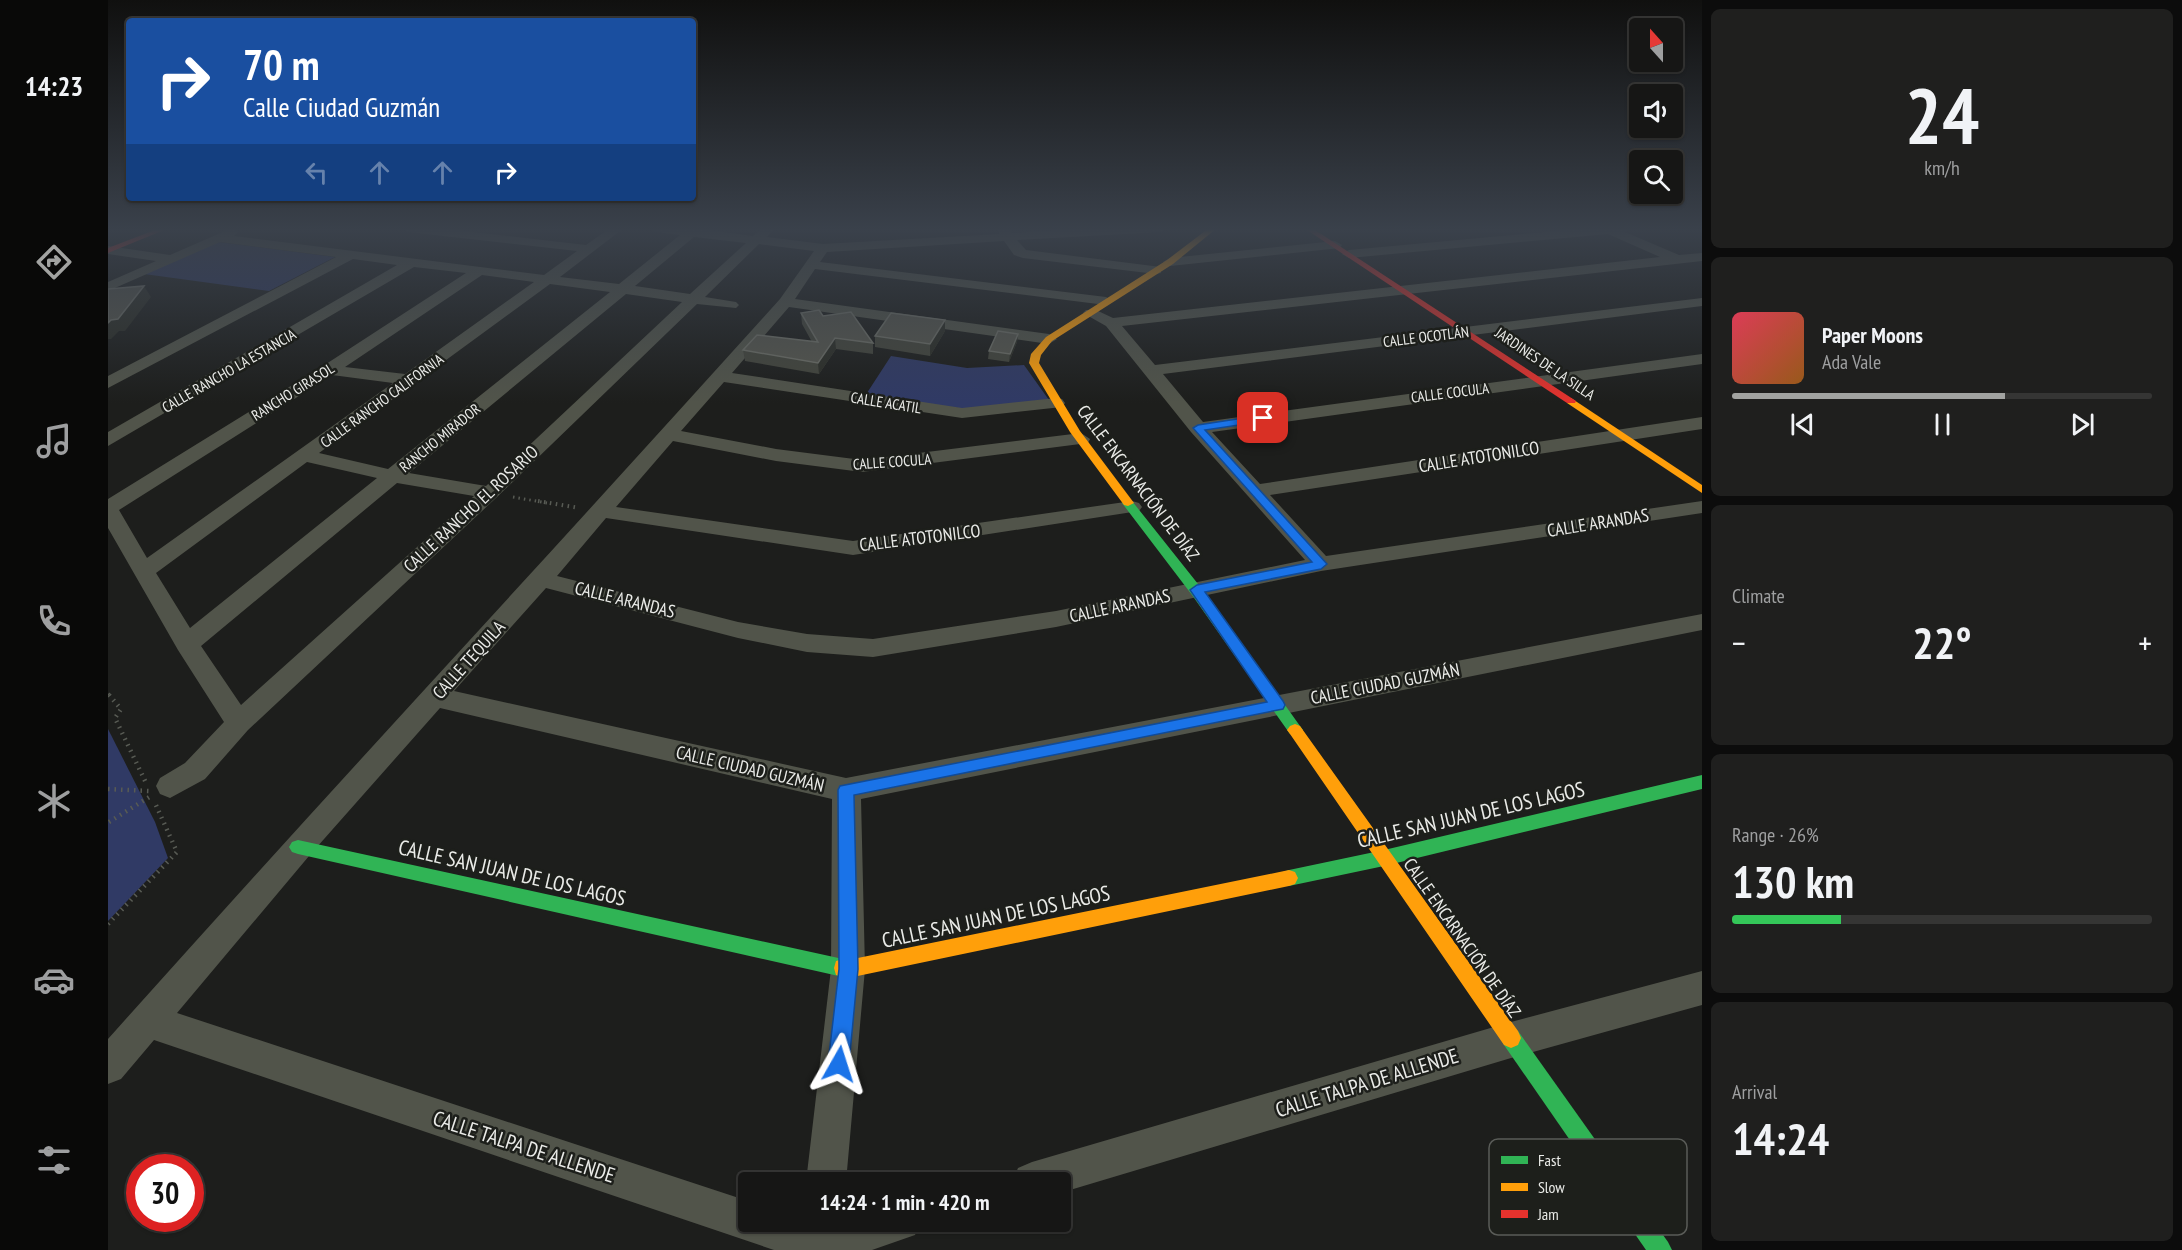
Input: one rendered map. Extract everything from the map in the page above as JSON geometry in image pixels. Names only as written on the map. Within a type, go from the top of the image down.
[{"type":"street","points":[[108,383],[291,286]]},
{"type":"street","name":"CALLE RANCHO LA ESTANCIA","points":[[108,440],[371,286]]},
{"type":"street","name":"RANCHO GIRASOL","points":[[108,509],[329,370],[455,286]]},
{"type":"street","name":"CALLE RANCHO CALIFORNIA","points":[[144,571],[539,286]]},
{"type":"street","points":[[604,286],[731,305]]},
{"type":"street","name":"RANCHO MIRADOR","points":[[188,644],[627,286]]},
{"type":"street","name":"CALLE RANCHO EL ROSARIO","points":[[157,791],[195,771],[238,723],[490,493],[706,286]]},
{"type":"street","name":"CALLE TEQUILA","points":[[108,1066],[298,847],[601,512],[796,286]]},
{"type":"street","points":[[1010,286],[1106,301]]},
{"type":"street","name":"CALLE ENCARNACIÓN DE DÍAZ","points":[[1130,286],[1049,339],[1036,354],[1034,363],[1056,403],[1081,439],[1197,590],[1581,1139]]},
{"type":"street","name":"JARDINES DE LA SILLA","points":[[1396,286],[1542,381],[1702,490]]},
{"type":"street","points":[[1111,323],[1434,286]]},
{"type":"street","points":[[785,302],[1049,339]]},
{"type":"street","name":"CALLE OCOTLÁN","points":[[1150,370],[1702,302]]},
{"type":"street","points":[[1091,313],[1111,323],[1198,428],[1321,564]]},
{"type":"street","name":"CALLE COCULA","points":[[1198,428],[1702,359]]},
{"type":"street","points":[[329,370],[411,380]]},
{"type":"street","name":"CALLE ACATIL","points":[[718,376],[962,413],[1056,403]]},
{"type":"street","name":"CALLE ATOTONILCO","points":[[1256,490],[1702,423]]},
{"type":"street","name":"CALLE COCULA","points":[[667,434],[776,455],[862,466],[1081,439]]},
{"type":"street","points":[[306,456],[392,476],[490,493]]},
{"type":"street","name":"CALLE ATOTONILCO","points":[[601,512],[853,548],[1132,507]]},
{"type":"street","name":"CALLE ARANDAS","points":[[541,579],[738,630],[807,643],[873,648],[1056,619],[1321,564],[1702,507]]},
{"type":"street","points":[[108,509],[238,723]]},
{"type":"street","name":"CALLE CIUDAD GUZMÁN","points":[[435,697],[846,790],[1702,622]]},
{"type":"street","name":"CALLE SAN JUAN DE LOS LAGOS","points":[[298,847],[848,969],[1384,858],[1702,782]]},
{"type":"street","points":[[827,1172],[848,969],[846,790]]},
{"type":"street","name":"CALLE TALPA DE ALLENDE","points":[[1066,1172],[1511,1040],[1702,988]]},
{"type":"street","name":"CALLE TALPA DE ALLENDE","points":[[148,1021],[821,1239],[852,1232]]},
{"type":"street","name":"CALLE ENCARNACIÓN DE DÍAZ","points":[[1649,1235],[1660,1250]]},
{"type":"path","points":[[490,493],[601,512]]},
{"type":"path","points":[[108,694],[121,710],[116,718],[157,791],[177,852],[108,924]]},
{"type":"path","points":[[108,789],[157,791]]},
{"type":"path","points":[[109,822],[157,791]]},
{"type":"shaded area","points":[[235,286],[278,286],[269,291]]},
{"type":"shaded area","points":[[891,356],[967,368],[1024,365],[1049,400],[966,409],[865,396]]},
{"type":"shaded area","points":[[108,729],[155,822],[168,858],[108,921]]},
{"type":"building","points":[[144,286],[118,319],[108,323],[108,289]]},
{"type":"building","points":[[819,310],[823,316],[851,312],[873,343],[835,338],[818,363],[743,350],[757,335],[818,342],[801,313]]},
{"type":"building","points":[[891,313],[945,320],[930,344],[875,336]]},
{"type":"building","points":[[998,331],[1018,334],[1010,354],[989,351]]},
{"type":"traffic: fast","points":[[1128,503],[1197,592],[1295,730]]},
{"type":"traffic: fast","points":[[1289,878],[1384,858],[1702,782]]},
{"type":"traffic: fast","points":[[298,847],[843,968]]},
{"type":"traffic: fast","points":[[1511,1038],[1582,1139]]},
{"type":"traffic: fast","points":[[1649,1235],[1660,1250]]},
{"type":"traffic: slow","points":[[1128,503],[1075,432],[1034,363],[1036,354],[1049,339],[1132,286]]},
{"type":"traffic: slow","points":[[1571,401],[1702,490]]},
{"type":"traffic: slow","points":[[1295,730],[1511,1038]]},
{"type":"traffic: slow","points":[[843,968],[848,969],[1289,878]]},
{"type":"traffic: jam","points":[[1397,286],[1571,401]]},
{"type":"route","points":[[839,1064],[848,969],[846,790],[1278,705],[1197,590],[1321,564],[1198,428],[1263,418]]}]
